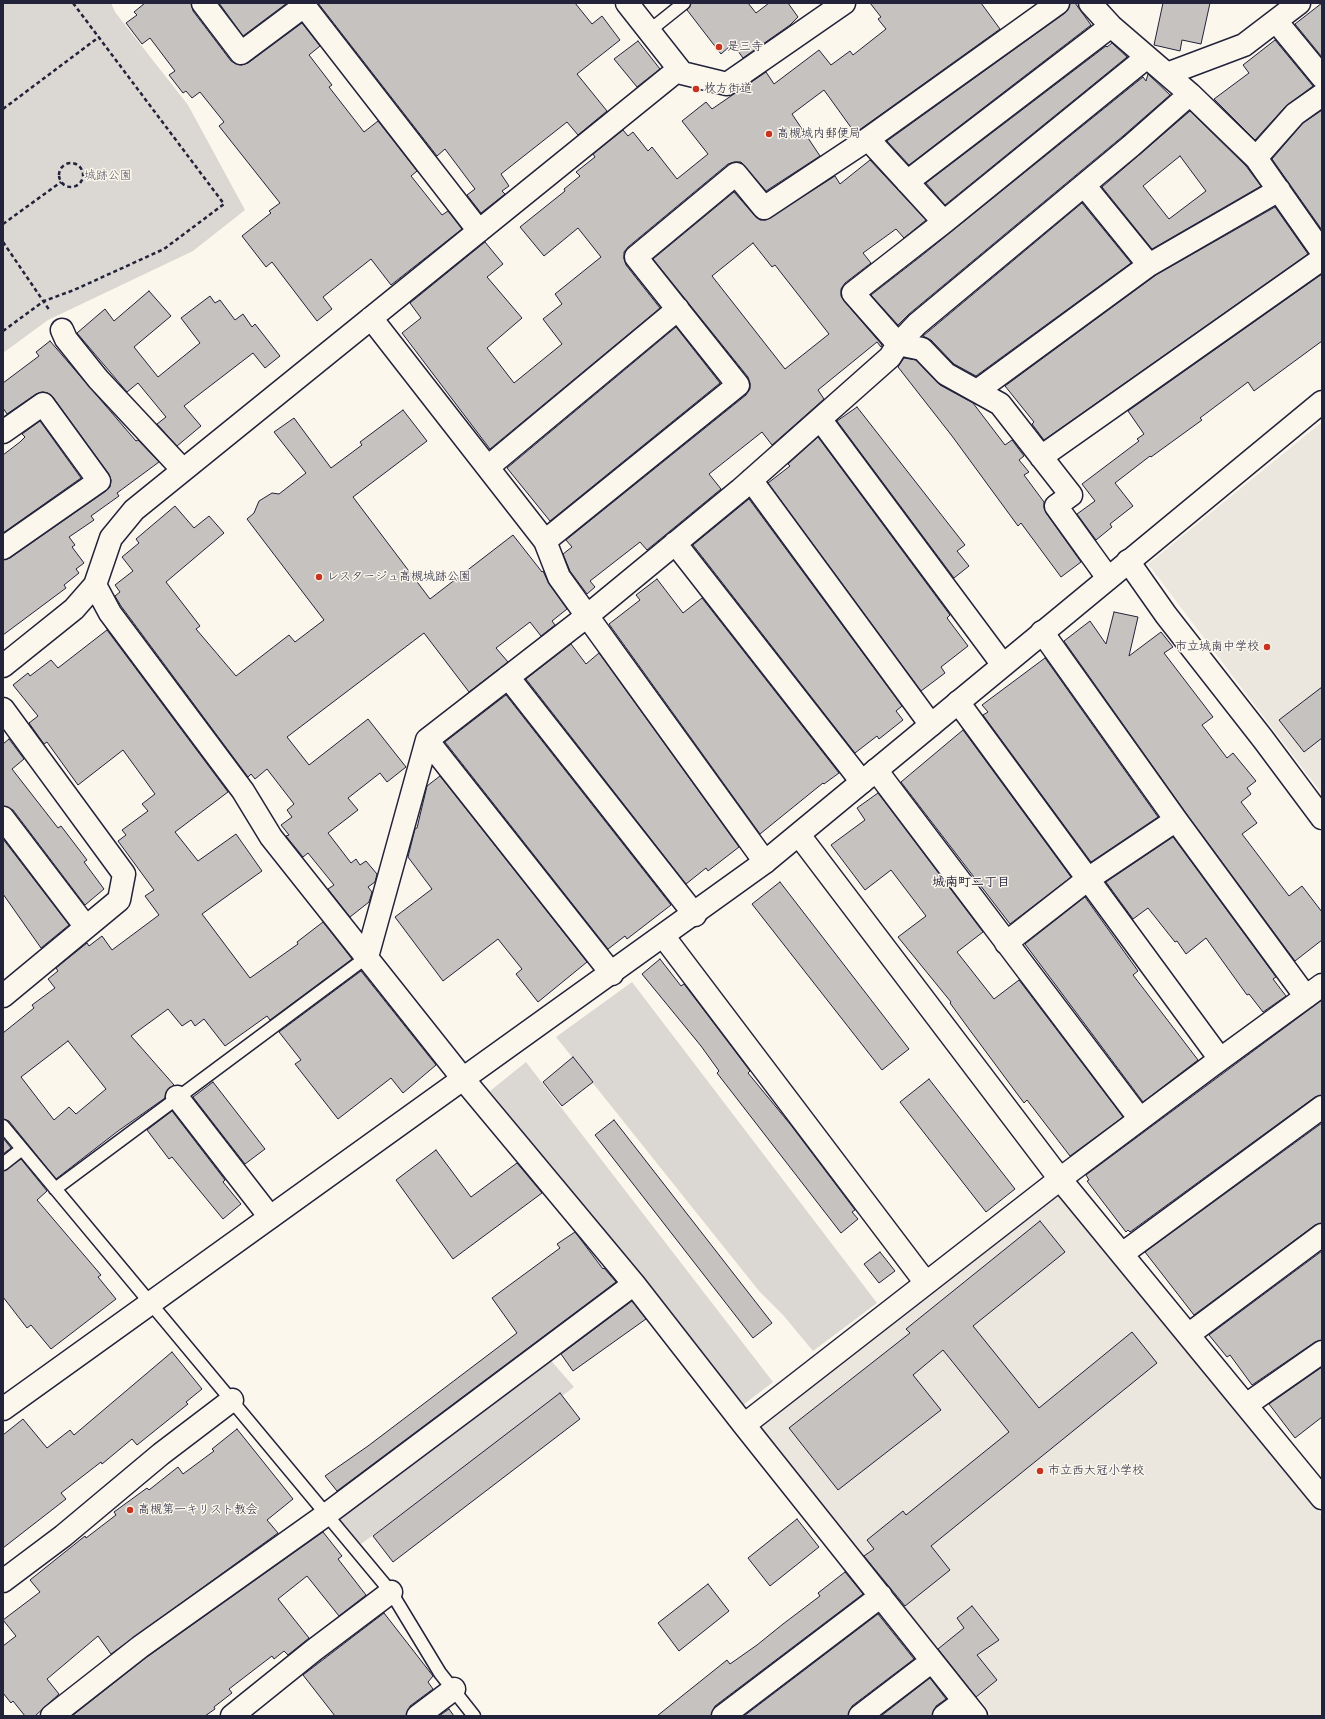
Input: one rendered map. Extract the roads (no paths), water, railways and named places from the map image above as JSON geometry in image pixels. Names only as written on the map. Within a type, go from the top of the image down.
[{"type":"street","points":[[203,3],[241,53],[303,5],[479,231]]},
{"type":"street","points":[[627,3],[682,73],[727,84],[844,3]]},
{"type":"street","points":[[545,541],[738,385],[636,257],[736,174],[764,208],[868,139],[1058,3]]},
{"type":"street","points":[[1090,3],[1111,26],[1190,94],[1256,158],[1322,252]]},
{"type":"street","points":[[1167,74],[1244,45],[1299,3]]},
{"type":"street","points":[[1276,21],[1322,77]]},
{"type":"street","points":[[906,182],[1111,26]]},
{"type":"street","points":[[1108,578],[1056,506],[1071,495],[1000,404],[946,374],[922,349],[898,344],[852,293],[944,222],[1147,57]]},
{"type":"street","points":[[3,666],[74,609],[95,585],[111,538],[134,510],[679,69]]},
{"type":"street","points":[[367,957],[427,740],[587,616],[751,480],[890,357],[898,344],[916,324],[1084,185],[1190,94]]},
{"type":"street","points":[[1256,158],[1295,114],[1322,95]]},
{"type":"street","points":[[868,139],[944,222]]},
{"type":"street","points":[[1084,185],[1149,265]]},
{"type":"street","points":[[977,391],[1149,265],[1279,190]]},
{"type":"street","points":[[1041,457],[1322,259]]},
{"type":"street","points":[[488,467],[678,310]]},
{"type":"street","points":[[371,318],[545,541],[559,577],[765,862]]},
{"type":"street","points":[[57,323],[66,339],[98,379],[183,470]]},
{"type":"street","points":[[3,1409],[149,1302],[664,937],[765,862],[1322,402]]},
{"type":"street","points":[[3,432],[43,404],[99,480],[3,548]]},
{"type":"street","points":[[820,419],[1003,665]]},
{"type":"street","points":[[751,480],[930,725]]},
{"type":"street","points":[[675,543],[1006,943],[1140,1119]]},
{"type":"street","points":[[1128,561],[1166,615],[1263,739],[1322,818]]},
{"type":"street","points":[[95,585],[110,613],[243,792],[272,837],[464,1080],[634,1284],[744,1425],[970,1708],[944,1716]]},
{"type":"street","points":[[744,1425],[1060,1179],[1220,1059],[1314,991],[1176,820],[1042,632]]},
{"type":"street","points":[[508,677],[695,914]]},
{"type":"street","points":[[958,702],[1220,1059]]},
{"type":"street","points":[[3,709],[124,874],[119,900],[3,996]]},
{"type":"street","points":[[427,740],[612,974]]},
{"type":"street","points":[[3,818],[86,927]]},
{"type":"street","points":[[1006,943],[1088,879],[1176,820]]},
{"type":"street","points":[[799,835],[1060,1179],[1246,1406],[1320,1490]]},
{"type":"street","points":[[664,937],[926,1283]]},
{"type":"street","points":[[177,1097],[270,1217]]},
{"type":"street","points":[[1122,1254],[1322,1107]]},
{"type":"street","points":[[1188,1335],[1322,1235]]},
{"type":"street","points":[[52,1716],[140,1647],[326,1514],[634,1284]]},
{"type":"street","points":[[1246,1406],[1322,1352]]},
{"type":"street","points":[[3,1581],[63,1536],[161,1454],[232,1400]]},
{"type":"street","points":[[232,1716],[314,1650],[390,1592]]},
{"type":"street","points":[[723,1716],[881,1596]]},
{"type":"street","points":[[860,1716],[932,1661]]},
{"type":"street","points":[[418,1716],[454,1689]]},
{"type":"lane","points":[[649,31],[684,3]]},
{"type":"lane","points":[[55,1189],[367,957]]},
{"type":"lane","points":[[3,1126],[390,1592],[440,1672],[474,1716]]},
{"type":"lane","points":[[3,1164],[22,1149]]},
{"type":"place","name":"是三寺","points":[[719,47]]},
{"type":"place","name":"枚方街道","points":[[696,89]]},
{"type":"place","name":"高槻城内郵便局","points":[[769,134]]},
{"type":"place","name":"レスタージュ高槻城跡公園","points":[[319,577]]},
{"type":"place","name":"市立城南中学校","points":[[1267,647]]},
{"type":"place","name":"市立西大冠小学校","points":[[1040,1471]]},
{"type":"place","name":"高槻第一キリスト教会","points":[[130,1510]]},
{"type":"district","name":"城南町二丁目","points":[[971,883]]},
{"type":"park label","name":"城跡公園","points":[[108,176]]}]
